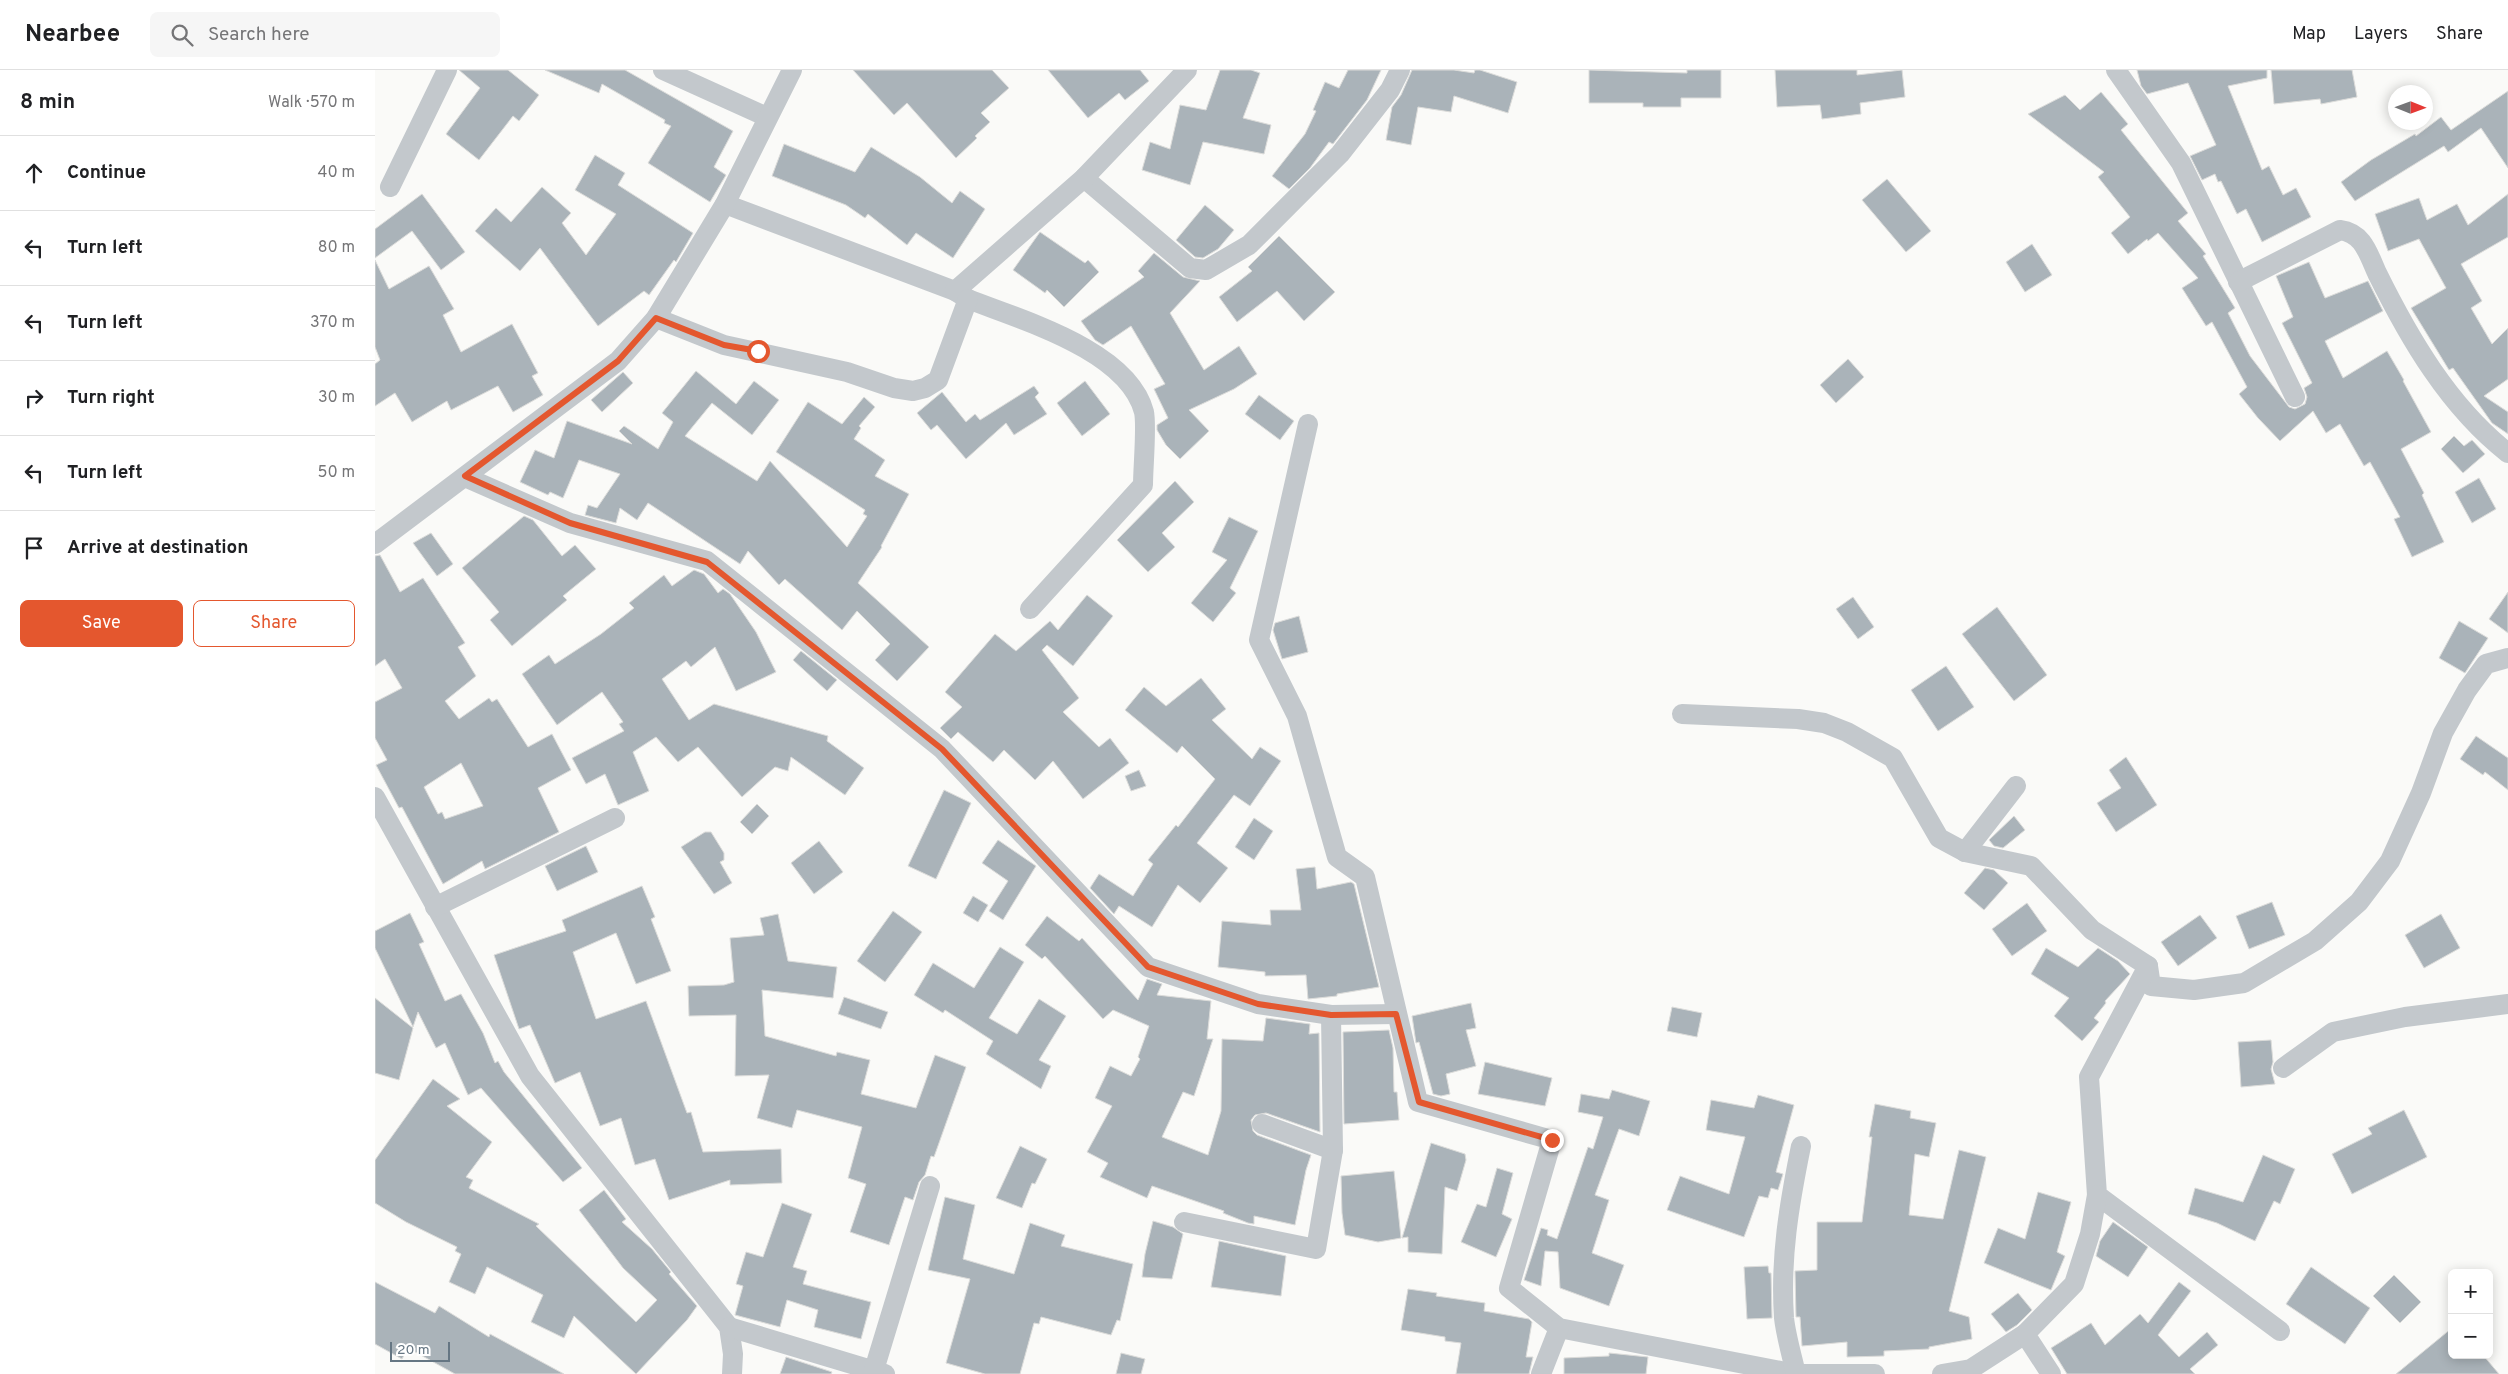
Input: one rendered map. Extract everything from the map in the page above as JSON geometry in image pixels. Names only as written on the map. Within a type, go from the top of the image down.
[{"type":"street","points":[[663,70],[767,117]]},
{"type":"street","points":[[375,544],[618,361],[656,318],[725,204],[792,70]]},
{"type":"street","points":[[656,318],[724,345],[838,370],[894,388],[913,391],[925,388],[938,380],[962,295],[1084,178],[1187,70]]},
{"type":"street","points":[[1084,178],[1190,268],[1206,270],[1249,245],[1282,214],[1340,154],[1390,90],[1401,70]]},
{"type":"street","points":[[2116,70],[2181,163],[2238,282],[2258,317],[2295,398]]},
{"type":"street","points":[[390,187],[444,71]]},
{"type":"street","points":[[725,204],[962,295],[1075,342],[1103,360],[1130,384],[1144,412],[1143,485],[1031,609]]},
{"type":"street","points":[[2238,282],[2340,230],[2351,231],[2361,240],[2418,349],[2451,394],[2494,442],[2508,453]]},
{"type":"street","points":[[1308,424],[1259,640],[1297,716],[1337,857],[1365,877],[1396,1014],[1419,1102],[1552,1140],[1509,1288],[1559,1328],[1796,1374],[1875,1374]]},
{"type":"street","points":[[465,476],[570,523],[707,562],[942,749],[1148,967],[1258,1004],[1331,1015],[1396,1014]]},
{"type":"street","points":[[1682,714],[1798,719],[1824,723],[1847,732],[1893,758],[1939,838],[1965,852],[2031,866],[2092,930],[2148,966],[2151,986],[2194,990],[2244,983],[2315,941],[2359,902],[2390,861],[2421,793],[2443,734],[2467,690],[2486,664],[2508,658]]},
{"type":"street","points":[[1965,852],[2016,786]]},
{"type":"street","points":[[375,797],[530,1076],[729,1327],[733,1354],[732,1374]]},
{"type":"street","points":[[435,908],[615,818]]},
{"type":"street","points":[[1942,1374],[1971,1369],[2025,1334],[2074,1284],[2090,1234],[2097,1194],[2089,1077],[2148,966]]},
{"type":"street","points":[[2283,1068],[2333,1032],[2405,1017],[2508,1004]]},
{"type":"street","points":[[1184,1222],[1316,1249],[1333,1150],[1331,1015]]},
{"type":"street","points":[[1262,1124],[1333,1150]]},
{"type":"street","points":[[1796,1374],[1785,1320],[1782,1260],[1791,1192],[1801,1146]]},
{"type":"street","points":[[729,1327],[879,1372],[930,1186]]},
{"type":"street","points":[[2097,1194],[2281,1331]]},
{"type":"street","points":[[1541,1374],[1559,1328]]},
{"type":"street","points":[[2025,1334],[2051,1374]]},
{"type":"building","points":[[459,70],[508,70],[539,95],[519,121],[513,116],[479,160],[446,134],[480,88]]},
{"type":"building","points":[[545,70],[625,70],[733,131],[714,167],[726,175],[710,202],[648,163],[671,126],[664,123],[665,120],[602,84],[599,93]]},
{"type":"building","points":[[853,70],[992,70],[1009,88],[981,113],[990,122],[975,136],[977,138],[956,158],[907,103],[894,115]]},
{"type":"building","points":[[1048,70],[1140,70],[1149,81],[1125,100],[1119,93],[1088,118]]},
{"type":"building","points":[[1220,70],[1251,70],[1260,73],[1243,118],[1271,125],[1264,154],[1203,142],[1190,185],[1142,170],[1150,142],[1170,149],[1180,105],[1206,110]]},
{"type":"building","points":[[1348,70],[1381,70],[1367,100],[1333,144],[1329,142],[1310,168],[1289,189],[1272,176],[1305,134],[1316,111],[1313,110],[1325,82],[1339,88]]},
{"type":"building","points":[[1412,70],[1454,70],[1474,73],[1475,70],[1480,70],[1517,82],[1508,113],[1454,96],[1451,112],[1418,107],[1411,145],[1386,140],[1392,107],[1401,95]]},
{"type":"building","points":[[1589,70],[1687,73],[1687,70],[1721,70],[1721,98],[1681,98],[1681,107],[1643,107],[1643,103],[1589,103]]},
{"type":"building","points":[[1775,70],[1857,70],[1857,75],[1902,70],[1905,97],[1860,103],[1861,114],[1822,119],[1820,105],[1777,107]]},
{"type":"building","points":[[2137,70],[2267,70],[2267,78],[2228,86],[2262,170],[2269,166],[2283,195],[2296,188],[2311,217],[2262,242],[2246,209],[2237,214],[2221,181],[2218,182],[2215,174],[2202,180],[2190,156],[2216,145],[2188,83],[2147,94],[2141,86]]},
{"type":"building","points":[[2271,70],[2352,70],[2357,97],[2321,104],[2320,99],[2274,104]]},
{"type":"building","points":[[2508,91],[2508,168],[2481,128],[2448,152],[2444,146],[2355,201],[2341,182],[2371,160],[2415,134],[2416,136],[2424,130],[2433,130],[2433,123],[2441,117],[2451,130]]},
{"type":"building","points":[[2101,92],[2128,124],[2121,130],[2188,213],[2178,221],[2206,254],[2203,256],[2235,308],[2228,313],[2250,356],[2289,407],[2295,409],[2305,404],[2307,397],[2304,388],[2312,383],[2282,323],[2293,317],[2276,276],[2309,262],[2325,298],[2368,281],[2383,311],[2325,341],[2343,378],[2387,351],[2431,432],[2401,449],[2424,493],[2422,495],[2444,542],[2412,557],[2394,519],[2400,517],[2370,462],[2364,466],[2340,424],[2326,433],[2313,411],[2280,441],[2239,394],[2247,387],[2212,322],[2206,326],[2182,288],[2198,278],[2158,233],[2128,254],[2111,233],[2130,217],[2098,177],[2104,172],[2028,114],[2065,95],[2080,110]]},
{"type":"building","points":[[784,144],[855,172],[871,147],[920,177],[952,203],[960,191],[985,209],[953,258],[916,233],[907,245],[868,214],[865,218],[846,205],[772,176]]},
{"type":"building","points":[[595,155],[625,173],[618,185],[693,233],[676,262],[674,260],[649,295],[644,291],[598,326],[540,248],[520,271],[475,231],[496,208],[511,222],[542,187],[571,213],[562,223],[586,255],[616,214],[575,190]]},
{"type":"building","points":[[1887,179],[1931,231],[1906,252],[1862,200]]},
{"type":"building","points":[[422,194],[465,252],[441,270],[412,231],[375,258],[375,229]]},
{"type":"building","points":[[2508,194],[2508,237],[2461,264],[2482,301],[2471,308],[2492,344],[2508,328],[2508,379],[2484,396],[2508,412],[2508,434],[2492,423],[2453,368],[2449,370],[2411,308],[2446,288],[2419,239],[2388,251],[2375,214],[2419,198],[2427,220],[2457,204],[2468,225]]},
{"type":"building","points":[[1205,205],[1234,230],[1218,249],[1203,258],[1195,257],[1176,240]]},
{"type":"building","points":[[1040,232],[1085,263],[1088,260],[1099,272],[1064,307],[1047,290],[1045,293],[1013,270]]},
{"type":"building","points":[[1279,236],[1335,292],[1304,321],[1277,291],[1237,322],[1219,297],[1252,271],[1248,267]]},
{"type":"building","points":[[2032,244],[2052,275],[2025,292],[2006,262]]},
{"type":"building","points":[[1154,253],[1183,277],[1200,281],[1170,313],[1204,370],[1239,346],[1257,374],[1234,389],[1189,410],[1209,431],[1180,459],[1166,445],[1157,430],[1157,425],[1168,418],[1154,389],[1165,384],[1131,326],[1103,345],[1095,340],[1081,321],[1144,277],[1138,271]]},
{"type":"building","points":[[375,260],[389,289],[429,266],[454,309],[443,315],[461,352],[512,324],[538,373],[532,376],[543,395],[513,412],[498,386],[451,410],[447,401],[412,422],[395,393],[375,406],[375,364],[380,360],[375,347]]},
{"type":"building","points":[[1848,359],[1864,377],[1836,403],[1820,385]]},
{"type":"building","points":[[696,371],[736,404],[754,381],[779,400],[752,435],[712,403],[685,436],[757,481],[770,461],[847,547],[867,516],[863,514],[865,510],[776,452],[808,402],[842,424],[864,397],[875,407],[859,426],[861,428],[854,439],[885,460],[875,476],[909,494],[882,547],[858,583],[929,647],[897,681],[875,660],[890,644],[857,611],[842,630],[785,579],[779,585],[748,551],[740,564],[648,503],[637,520],[620,508],[616,523],[585,515],[588,505],[597,508],[620,474],[579,460],[563,498],[550,492],[548,495],[520,482],[535,450],[554,458],[567,421],[632,444],[619,431],[624,426],[658,449],[673,422],[662,413]]},
{"type":"building","points":[[623,372],[633,383],[602,412],[591,400]]},
{"type":"building","points":[[1085,381],[1110,414],[1082,436],[1057,403]]},
{"type":"building","points":[[1034,386],[1039,393],[1035,397],[1047,414],[1014,435],[1006,423],[966,459],[937,425],[931,430],[917,413],[942,392],[966,422],[975,414],[980,420]]},
{"type":"building","points":[[1259,395],[1294,421],[1280,440],[1245,414]]},
{"type":"building","points":[[2454,436],[2464,446],[2472,440],[2485,454],[2463,473],[2441,449]]},
{"type":"building","points":[[2479,478],[2496,509],[2472,523],[2455,492]]},
{"type":"building","points":[[1175,481],[1194,502],[1162,533],[1175,547],[1148,572],[1117,540]]},
{"type":"building","points":[[524,516],[533,520],[562,556],[575,545],[596,569],[563,596],[567,600],[512,646],[490,620],[499,612],[462,568]]},
{"type":"building","points":[[1229,517],[1258,531],[1230,588],[1236,593],[1213,622],[1191,603],[1227,560],[1212,552]]},
{"type":"building","points":[[431,533],[453,564],[437,576],[413,543]]},
{"type":"building","points":[[380,555],[400,592],[423,578],[465,643],[458,647],[476,676],[445,701],[459,719],[489,698],[492,702],[497,699],[528,747],[552,734],[571,770],[538,788],[559,832],[485,869],[482,861],[443,884],[402,807],[399,808],[376,765],[387,760],[375,738],[375,702],[402,688],[385,659],[375,666],[375,556]],"holes":[[[461,763],[483,806],[445,819],[442,812],[438,814],[424,787]]]},
{"type":"building","points":[[694,570],[704,574],[718,593],[723,589],[730,594],[756,632],[776,672],[736,691],[715,647],[691,667],[686,661],[662,679],[689,720],[714,704],[828,736],[827,741],[864,768],[845,795],[791,757],[788,771],[775,767],[742,797],[698,747],[678,762],[656,737],[633,752],[649,791],[618,805],[605,774],[586,784],[572,758],[624,731],[619,724],[623,722],[602,692],[557,725],[522,674],[549,655],[555,664],[601,634],[634,608],[629,603],[664,575],[672,586]]},
{"type":"building","points":[[2508,592],[2508,633],[2489,619]]},
{"type":"building","points":[[1087,595],[1113,616],[1073,666],[1047,645],[1042,650],[1079,698],[1063,712],[1099,747],[1110,738],[1129,763],[1083,799],[1053,761],[1035,780],[1004,750],[993,762],[958,732],[951,739],[940,728],[962,707],[945,692],[995,634],[1016,651],[1050,621],[1058,630]]},
{"type":"building","points":[[1853,597],[1874,627],[1858,639],[1836,609]]},
{"type":"building","points":[[1997,607],[2047,675],[2014,701],[1962,634]]},
{"type":"building","points":[[1299,616],[1308,652],[1282,659],[1273,630],[1275,623]]},
{"type":"building","points":[[2459,621],[2488,638],[2465,673],[2439,658]]},
{"type":"building","points":[[801,651],[837,680],[827,691],[793,660]]},
{"type":"building","points":[[1946,666],[1974,707],[1938,731],[1911,690]]},
{"type":"building","points":[[1201,678],[1226,709],[1212,720],[1252,759],[1260,747],[1281,761],[1250,806],[1234,795],[1197,843],[1228,868],[1200,903],[1178,885],[1152,927],[1119,906],[1114,914],[1090,888],[1099,874],[1133,896],[1153,864],[1148,860],[1176,825],[1178,827],[1215,779],[1182,746],[1177,753],[1125,710],[1144,687],[1166,706]]},
{"type":"building","points":[[2476,736],[2508,758],[2508,790],[2485,772],[2483,775],[2460,759]]},
{"type":"building","points":[[2126,757],[2157,805],[2116,832],[2097,803],[2121,788],[2109,770]]},
{"type":"building","points":[[1139,770],[1146,786],[1131,791],[1125,776]]},
{"type":"building","points":[[944,790],[971,803],[936,879],[908,866]]},
{"type":"building","points":[[757,804],[769,816],[752,834],[740,822]]},
{"type":"building","points":[[2014,816],[2025,830],[2003,848],[1994,846],[1989,840]]},
{"type":"building","points":[[1254,818],[1273,831],[1254,860],[1235,847]]},
{"type":"building","points":[[705,832],[711,832],[724,853],[724,860],[720,862],[732,883],[714,894],[681,847]]},
{"type":"building","points":[[998,840],[1036,866],[1003,920],[989,911],[1008,881],[982,863]]},
{"type":"building","points":[[819,841],[843,872],[814,894],[791,863]]},
{"type":"building","points":[[586,846],[598,872],[557,891],[545,866]]},
{"type":"building","points":[[1315,867],[1317,889],[1351,882],[1354,884],[1379,987],[1337,994],[1337,996],[1308,999],[1306,975],[1265,976],[1265,972],[1218,967],[1222,921],[1271,925],[1270,910],[1301,910],[1296,869]]},
{"type":"building","points":[[1985,868],[1994,870],[2008,883],[1984,910],[1964,893]]},
{"type":"building","points":[[642,886],[655,917],[651,919],[671,971],[636,984],[616,933],[573,952],[596,1019],[646,1001],[687,1113],[691,1112],[703,1152],[781,1149],[782,1183],[730,1185],[730,1180],[669,1200],[655,1159],[635,1165],[621,1118],[600,1126],[580,1072],[555,1083],[530,1025],[519,1029],[494,955],[566,931],[562,920]]},
{"type":"building","points":[[973,896],[988,905],[978,922],[963,913]]},
{"type":"building","points":[[2272,902],[2285,935],[2249,949],[2236,916]]},
{"type":"building","points":[[2027,903],[2047,931],[2012,956],[1992,929]]},
{"type":"building","points":[[893,911],[922,932],[885,982],[857,961]]},
{"type":"building","points":[[410,913],[424,942],[419,944],[445,1001],[461,994],[483,1033],[495,1063],[498,1061],[504,1072],[582,1168],[563,1182],[481,1088],[468,1095],[445,1043],[436,1048],[418,1012],[413,1027],[375,948],[375,931]]},
{"type":"building","points":[[778,914],[788,961],[837,967],[833,998],[762,990],[765,1036],[836,1056],[837,1052],[870,1060],[861,1094],[916,1108],[935,1055],[966,1067],[934,1157],[931,1156],[925,1175],[919,1182],[913,1200],[905,1197],[889,1245],[850,1232],[866,1184],[848,1178],[862,1127],[797,1110],[792,1128],[757,1118],[769,1075],[735,1076],[736,1015],[689,1016],[688,986],[724,985],[734,982],[730,938],[764,935],[760,918]]},
{"type":"building","points":[[2441,914],[2460,948],[2424,968],[2405,935]]},
{"type":"building","points":[[2200,915],[2217,938],[2178,966],[2161,942]]},
{"type":"building","points":[[1047,916],[1079,941],[1082,938],[1138,1000],[1147,979],[1162,984],[1157,995],[1211,1001],[1207,1039],[1213,1039],[1194,1096],[1183,1092],[1162,1137],[1208,1155],[1221,1111],[1222,1039],[1263,1041],[1266,1018],[1310,1024],[1309,1034],[1319,1033],[1320,1132],[1266,1113],[1255,1115],[1251,1120],[1253,1131],[1257,1135],[1311,1155],[1306,1170],[1295,1225],[1254,1216],[1254,1224],[1248,1223],[1223,1213],[1224,1211],[1152,1186],[1147,1198],[1100,1177],[1108,1163],[1087,1152],[1112,1106],[1095,1098],[1110,1066],[1131,1076],[1140,1059],[1138,1057],[1149,1026],[1113,1010],[1103,1019],[1045,956],[1042,959],[1025,945]]},
{"type":"building","points":[[1000,947],[1024,962],[989,1018],[1017,1034],[1039,999],[1066,1016],[1039,1060],[1051,1066],[1041,1089],[986,1054],[993,1041],[945,1010],[943,1013],[914,995],[933,963],[974,988]]},
{"type":"building","points":[[2046,948],[2078,967],[2098,948],[2118,961],[2130,974],[2105,1001],[2106,1003],[2094,1018],[2099,1022],[2082,1041],[2054,1016],[2069,998],[2031,974]]},
{"type":"building","points":[[844,997],[888,1012],[881,1029],[838,1014]]},
{"type":"building","points":[[375,998],[413,1028],[399,1080],[375,1073]]},
{"type":"building","points":[[1471,1003],[1476,1028],[1466,1030],[1476,1066],[1446,1074],[1450,1094],[1441,1096],[1433,1094],[1419,1042],[1416,1043],[1412,1016]]},
{"type":"building","points":[[1672,1007],[1702,1013],[1697,1037],[1667,1031]]},
{"type":"building","points":[[1389,1030],[1393,1048],[1394,1092],[1397,1092],[1399,1120],[1344,1124],[1343,1032]]},
{"type":"building","points":[[2271,1040],[2273,1062],[2271,1069],[2275,1084],[2241,1087],[2238,1042]]},
{"type":"building","points":[[1485,1062],[1552,1078],[1545,1106],[1478,1094]]},
{"type":"building","points":[[433,1079],[460,1099],[447,1106],[492,1142],[466,1177],[473,1180],[469,1188],[539,1224],[536,1226],[636,1322],[657,1300],[623,1268],[579,1210],[604,1190],[626,1219],[622,1222],[652,1249],[671,1272],[669,1274],[697,1306],[687,1320],[636,1374],[574,1316],[564,1338],[531,1322],[543,1295],[487,1267],[475,1294],[449,1282],[461,1254],[455,1251],[457,1247],[406,1222],[375,1203],[375,1160]]},
{"type":"building","points":[[1612,1090],[1650,1101],[1639,1136],[1619,1129],[1595,1195],[1609,1200],[1592,1253],[1624,1265],[1609,1306],[1560,1288],[1558,1252],[1545,1251],[1541,1286],[1524,1280],[1541,1228],[1548,1230],[1547,1235],[1557,1239],[1588,1147],[1593,1149],[1603,1117],[1578,1112],[1581,1094],[1609,1099]]},
{"type":"building","points":[[1758,1095],[1794,1105],[1776,1172],[1783,1174],[1778,1190],[1771,1188],[1768,1198],[1759,1196],[1744,1237],[1667,1210],[1680,1176],[1729,1194],[1745,1137],[1706,1130],[1711,1100],[1754,1108]]},
{"type":"building","points":[[1875,1104],[1911,1111],[1910,1118],[1936,1123],[1929,1157],[1915,1154],[1909,1215],[1943,1219],[1959,1150],[1986,1157],[1949,1311],[1969,1317],[1972,1339],[1929,1347],[1929,1349],[1884,1351],[1884,1356],[1847,1357],[1847,1342],[1802,1346],[1800,1317],[1796,1317],[1795,1271],[1817,1270],[1817,1222],[1862,1222],[1872,1137],[1869,1137]]},
{"type":"building","points":[[2404,1110],[2427,1157],[2352,1194],[2332,1154],[2372,1134],[2368,1128]]},
{"type":"building","points":[[1431,1143],[1465,1154],[1466,1160],[1457,1191],[1445,1187],[1442,1254],[1408,1252],[1408,1237],[1402,1238]]},
{"type":"building","points":[[1020,1146],[1047,1159],[1035,1184],[1032,1183],[1022,1208],[996,1198]]},
{"type":"building","points":[[2263,1155],[2295,1169],[2280,1204],[2274,1201],[2255,1241],[2217,1223],[2188,1214],[2195,1188],[2243,1202]]},
{"type":"building","points":[[1497,1168],[1513,1173],[1502,1214],[1512,1219],[1496,1257],[1461,1242],[1477,1204],[1486,1207]]},
{"type":"building","points":[[1394,1171],[1401,1238],[1378,1242],[1345,1235],[1342,1213],[1341,1176]]},
{"type":"building","points":[[2038,1192],[2071,1202],[2057,1252],[2065,1256],[2051,1290],[1984,1263],[1998,1228],[2025,1239]]},
{"type":"building","points":[[945,1197],[975,1205],[963,1259],[1014,1274],[1030,1223],[1065,1235],[1061,1246],[1133,1264],[1120,1321],[1117,1320],[1111,1335],[1041,1317],[1039,1324],[1034,1323],[1020,1374],[985,1374],[946,1363],[970,1279],[928,1270]]},
{"type":"building","points":[[782,1203],[812,1214],[793,1267],[807,1271],[803,1284],[871,1302],[861,1339],[814,1327],[818,1310],[787,1300],[780,1327],[735,1315],[743,1286],[736,1284],[746,1252],[763,1257]]},
{"type":"building","points":[[1153,1221],[1173,1227],[1183,1234],[1172,1279],[1142,1277]]},
{"type":"building","points":[[2113,1222],[2148,1247],[2128,1277],[2096,1256],[2100,1241]]},
{"type":"building","points":[[1219,1241],[1286,1256],[1281,1296],[1211,1287]]},
{"type":"building","points":[[1768,1266],[1769,1273],[1771,1273],[1772,1318],[1747,1319],[1744,1267]]},
{"type":"building","points":[[2311,1267],[2370,1308],[2345,1344],[2286,1304]]},
{"type":"building","points":[[2394,1275],[2421,1302],[2400,1323],[2373,1296]]},
{"type":"building","points":[[375,1282],[435,1313],[439,1306],[489,1337],[490,1334],[564,1374],[455,1374],[408,1348],[402,1359],[375,1344]]},
{"type":"building","points":[[2179,1282],[2191,1291],[2158,1335],[2179,1357],[2207,1332],[2218,1345],[2190,1369],[2195,1374],[2067,1374],[2051,1348],[2091,1323],[2105,1345],[2140,1314],[2148,1323]]},
{"type":"building","points":[[1408,1289],[1437,1293],[1436,1296],[1485,1303],[1484,1311],[1529,1319],[1532,1322],[1526,1357],[1533,1357],[1529,1374],[1456,1374],[1461,1343],[1445,1341],[1445,1337],[1401,1330]]},
{"type":"building","points":[[2018,1293],[2032,1310],[2017,1325],[2006,1332],[1991,1314]]},
{"type":"building","points":[[2448,1331],[2448,1359],[2486,1359],[2499,1374],[2396,1374]]},
{"type":"building","points":[[1121,1353],[1145,1359],[1141,1374],[1116,1374]]},
{"type":"building","points":[[1609,1353],[1648,1357],[1646,1374],[1564,1374],[1564,1358],[1609,1356]]},
{"type":"building","points":[[786,1357],[832,1372],[831,1374],[780,1374]]},
{"type":"route","points":[[758,351],[724,345],[656,318],[618,361],[465,476],[570,523],[707,562],[854,677],[942,749],[1148,967],[1258,1004],[1331,1015],[1396,1014],[1419,1102],[1552,1140]]}]
